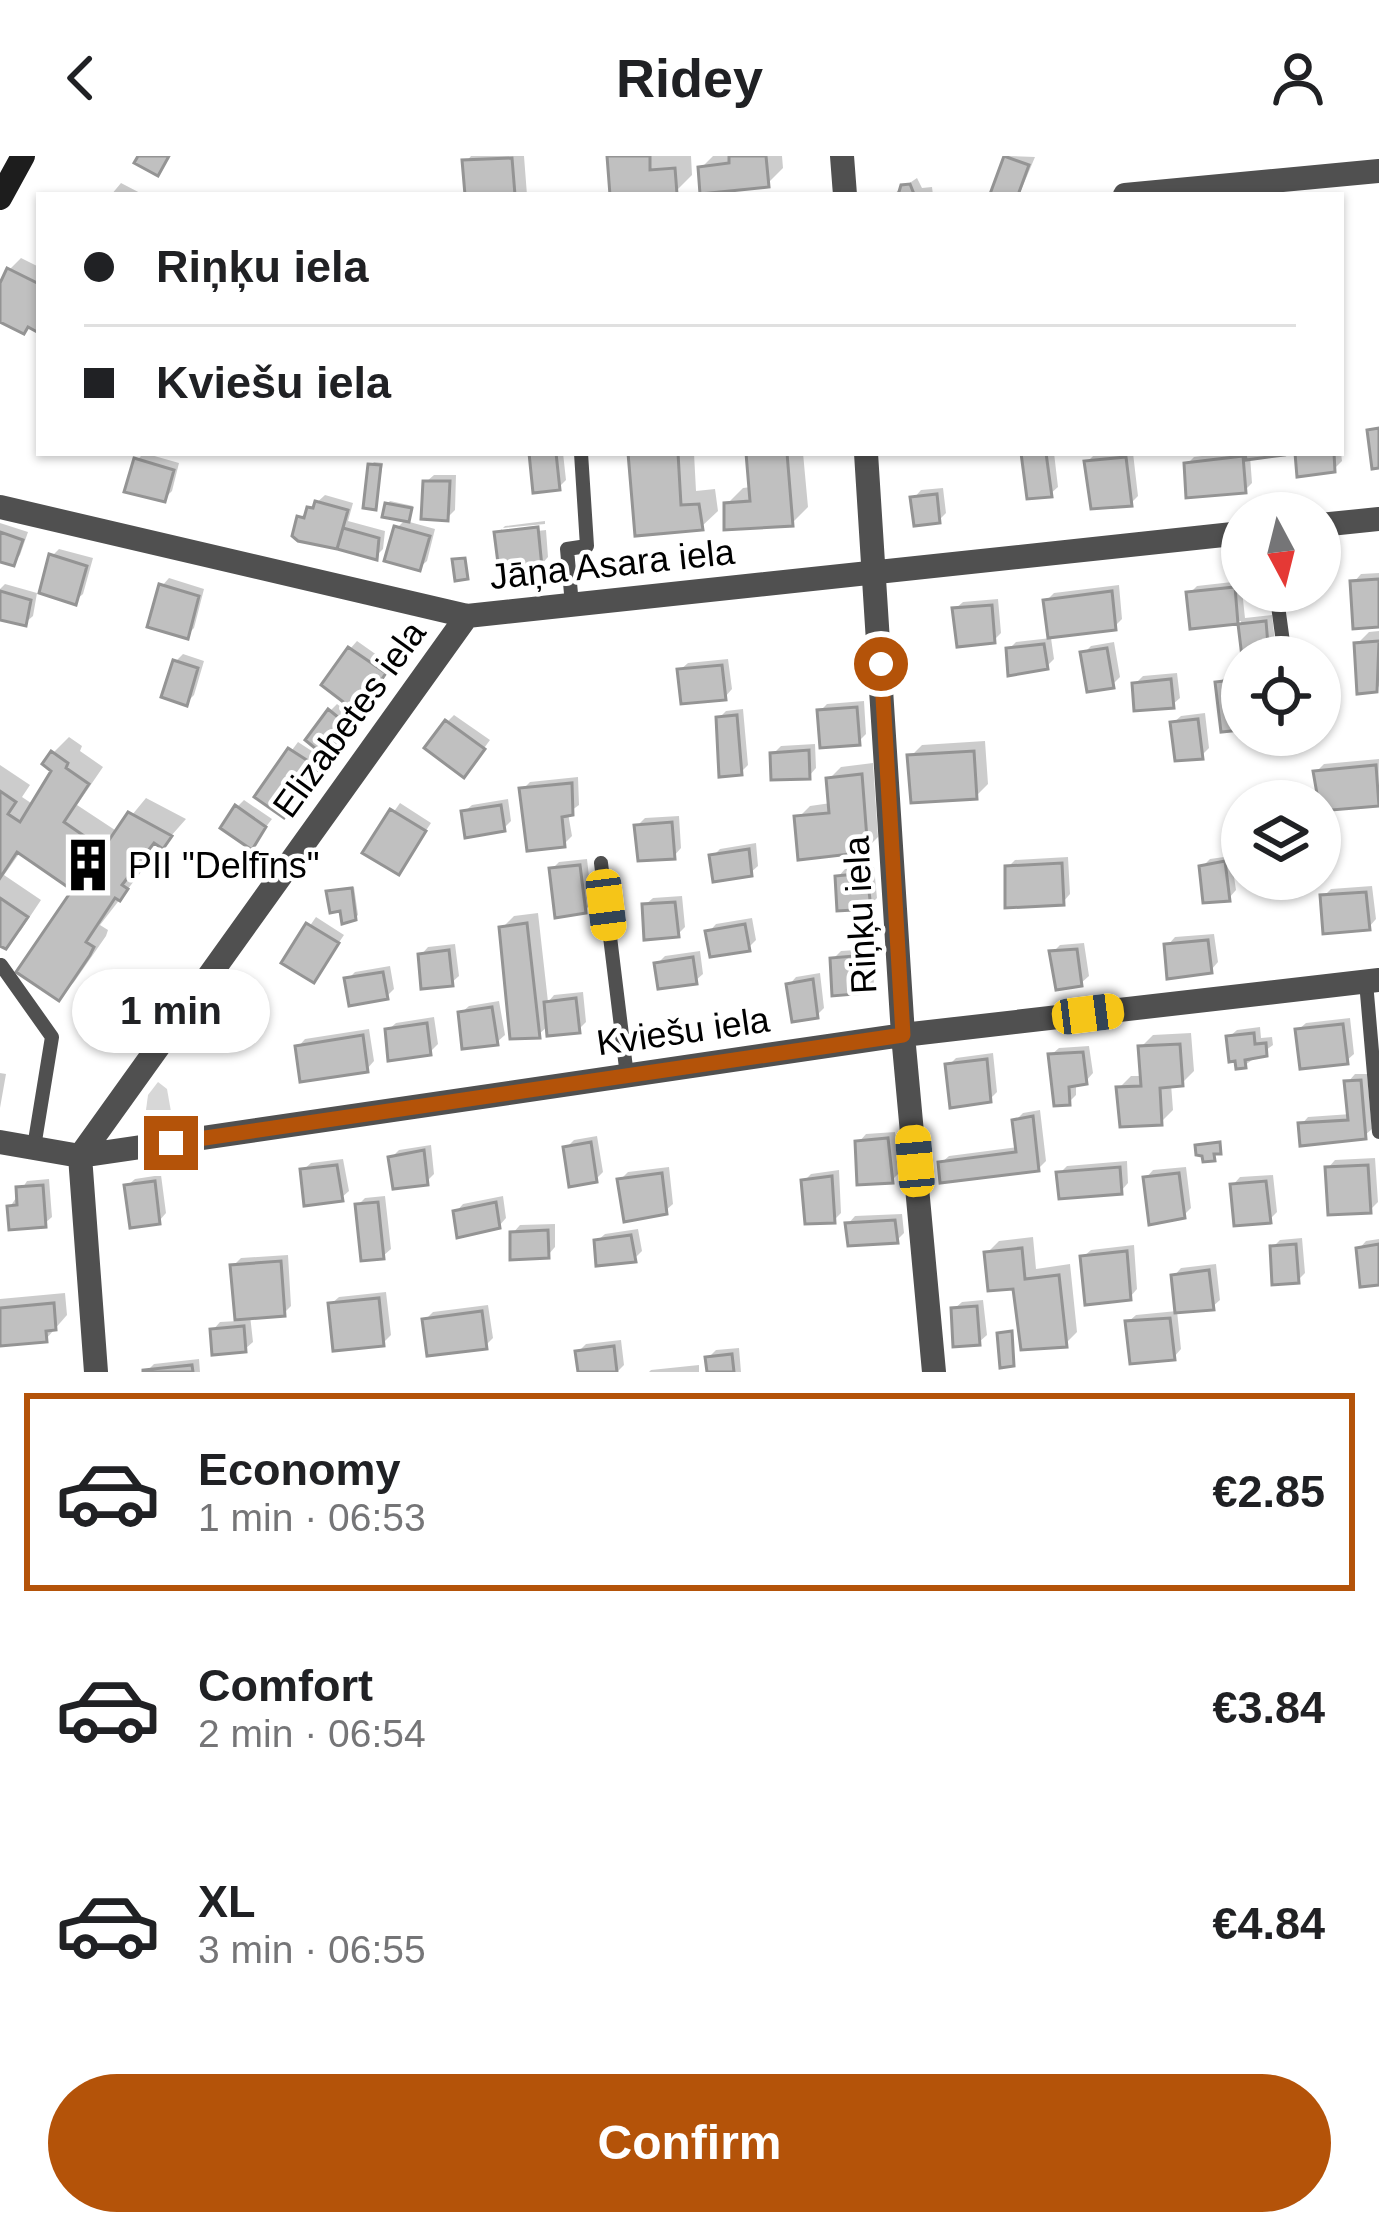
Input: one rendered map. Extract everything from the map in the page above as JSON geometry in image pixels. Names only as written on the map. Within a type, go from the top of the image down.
[{"type":"street","points":[[0,198],[23,156]]},
{"type":"street","points":[[842,156],[845,192]]},
{"type":"street","points":[[1157,192],[1379,171]]},
{"type":"street","name":"Riņķu iela","points":[[866,456],[903,1035],[934,1372]]},
{"type":"street","name":"Jāņa Asara iela","points":[[0,507],[467,616],[1221,535]]},
{"type":"street","points":[[1341,523],[1379,519]]},
{"type":"street","name":"Elizabetes iela","points":[[80,1156],[467,616]]},
{"type":"street","name":"Kviešu iela","points":[[0,1142],[80,1156],[903,1035],[1372,981]]},
{"type":"street","points":[[80,1156],[97,1372]]},
{"type":"lane","points":[[572,605],[567,549],[587,546],[581,456]]},
{"type":"lane","points":[[601,862],[627,1076]]},
{"type":"lane","points":[[1,965],[52,1037],[34,1147]]},
{"type":"lane","points":[[1372,981],[1379,1132]]},
{"type":"shaded area","points":[[158,1082],[167,1089],[173,1123],[155,1121],[146,1110],[148,1095]]},
{"type":"building","points":[[138,156],[169,156],[158,176],[134,163]]},
{"type":"building","points":[[607,156],[650,156],[650,170],[675,168],[677,192],[610,192]]},
{"type":"building","points":[[729,156],[766,156],[769,187],[700,192],[698,167],[729,163]]},
{"type":"building","points":[[1004,156],[1029,165],[1019,192],[991,192]]},
{"type":"building","points":[[512,158],[515,192],[465,192],[462,160]]},
{"type":"building","points":[[7,268],[36,282],[36,331],[28,327],[24,334],[0,322],[0,283]]},
{"type":"building","points":[[1379,428],[1379,468],[1372,469],[1367,430]]},
{"type":"building","points":[[529,456],[556,456],[560,490],[533,493]]},
{"type":"building","points":[[628,456],[678,456],[681,505],[699,504],[703,530],[635,536]]},
{"type":"building","points":[[746,456],[787,456],[793,526],[724,530],[724,503],[750,501]]},
{"type":"building","points":[[1021,456],[1046,456],[1052,497],[1027,499]]},
{"type":"building","points":[[1243,456],[1246,492],[1186,498],[1184,463]]},
{"type":"building","points":[[1295,456],[1334,456],[1335,472],[1297,477]]},
{"type":"building","points":[[1126,457],[1132,506],[1091,509],[1084,461]]},
{"type":"building","points":[[134,458],[174,470],[165,502],[124,492]]},
{"type":"building","points":[[368,464],[381,465],[376,510],[363,508]]},
{"type":"building","points":[[423,481],[450,481],[448,521],[421,519]]},
{"type":"building","points":[[937,494],[940,523],[914,526],[910,497]]},
{"type":"building","points":[[315,501],[348,510],[337,549],[292,536],[297,516],[304,518]]},
{"type":"building","points":[[385,503],[412,508],[409,522],[382,517]]},
{"type":"building","points":[[394,526],[430,536],[420,571],[384,561]]},
{"type":"building","points":[[538,527],[542,567],[499,571],[494,532]]},
{"type":"building","points":[[343,528],[379,538],[377,560],[337,549]]},
{"type":"building","points":[[0,532],[23,540],[14,566],[0,562]]},
{"type":"building","points":[[49,554],[87,566],[76,605],[39,593]]},
{"type":"building","points":[[465,558],[468,579],[455,581],[452,559]]},
{"type":"building","points":[[1379,579],[1379,627],[1353,629],[1350,581]]},
{"type":"building","points":[[159,584],[199,596],[188,639],[147,627]]},
{"type":"building","points":[[1221,588],[1221,612],[1237,612],[1238,624],[1190,629],[1186,592]]},
{"type":"building","points":[[0,591],[31,600],[26,626],[0,620]]},
{"type":"building","points":[[1112,591],[1116,630],[1048,638],[1043,600]]},
{"type":"building","points":[[992,605],[995,643],[957,647],[952,608]]},
{"type":"building","points":[[1266,621],[1267,636],[1239,636],[1238,624]]},
{"type":"building","points":[[1379,641],[1377,692],[1357,694],[1354,643]]},
{"type":"building","points":[[1044,644],[1048,669],[1008,676],[1006,648]]},
{"type":"building","points":[[348,647],[386,673],[359,714],[321,685]]},
{"type":"building","points":[[1107,648],[1114,688],[1087,692],[1080,652]]},
{"type":"building","points":[[173,660],[198,668],[187,706],[161,697]]},
{"type":"building","points":[[722,665],[726,700],[681,704],[677,669]]},
{"type":"building","points":[[1171,679],[1174,708],[1134,711],[1132,683]]},
{"type":"building","points":[[1221,681],[1221,732],[1215,682]]},
{"type":"building","points":[[857,707],[860,745],[820,748],[817,710]]},
{"type":"building","points":[[328,709],[349,726],[326,757],[305,740]]},
{"type":"building","points":[[737,715],[742,775],[719,777],[716,717]]},
{"type":"building","points":[[1198,719],[1203,759],[1175,761],[1170,722]]},
{"type":"building","points":[[445,720],[485,749],[464,778],[424,748]]},
{"type":"building","points":[[288,748],[319,768],[284,818],[254,797]]},
{"type":"building","points":[[809,750],[810,779],[771,780],[770,753]]},
{"type":"building","name":"PII \"Delfīns\"","points":[[51,751],[89,784],[64,822],[103,849],[128,812],[172,836],[163,849],[154,843],[122,885],[128,889],[120,901],[115,898],[86,942],[94,947],[59,1001],[16,972],[72,890],[17,852],[0,878],[0,791],[16,802],[8,814],[20,822],[51,771],[42,764]]},
{"type":"building","points":[[974,751],[977,799],[911,803],[907,755]]},
{"type":"building","points":[[1376,765],[1379,806],[1341,809],[1341,780],[1315,780],[1313,771]]},
{"type":"building","points":[[862,774],[868,852],[798,860],[794,816],[829,813],[826,778]]},
{"type":"building","points":[[572,783],[573,815],[562,817],[565,847],[527,851],[519,788]]},
{"type":"building","points":[[235,805],[266,827],[252,850],[220,828]]},
{"type":"building","points":[[501,805],[505,831],[465,838],[461,811]]},
{"type":"building","points":[[390,809],[426,831],[399,875],[362,853]]},
{"type":"building","points":[[672,822],[675,859],[638,861],[634,825]]},
{"type":"building","points":[[749,849],[752,876],[713,882],[709,855]]},
{"type":"building","points":[[1221,862],[1221,900],[1230,901],[1203,903],[1199,866]]},
{"type":"building","points":[[1062,863],[1064,905],[1005,908],[1005,866]]},
{"type":"building","points":[[580,865],[586,913],[555,918],[549,868]]},
{"type":"building","points":[[867,873],[871,909],[837,911],[835,876]]},
{"type":"building","points":[[352,888],[356,920],[342,924],[340,911],[330,913],[326,891]]},
{"type":"building","points":[[1366,892],[1370,930],[1323,934],[1320,900],[1341,900],[1341,894]]},
{"type":"building","name":"PII \"Delfīns\"","points":[[0,898],[28,917],[6,949],[0,946]]},
{"type":"building","points":[[675,902],[679,937],[644,940],[642,904]]},
{"type":"building","points":[[306,923],[339,943],[314,983],[281,963]]},
{"type":"building","points":[[527,923],[540,1038],[510,1039],[499,927]]},
{"type":"building","points":[[745,924],[750,951],[710,957],[705,931]]},
{"type":"building","points":[[1208,940],[1212,973],[1167,979],[1164,944]]},
{"type":"building","points":[[1077,949],[1082,986],[1056,990],[1049,951]]},
{"type":"building","points":[[449,950],[453,986],[421,989],[418,954]]},
{"type":"building","points":[[865,955],[868,993],[832,996],[830,958]]},
{"type":"building","points":[[693,957],[697,984],[658,989],[654,963]]},
{"type":"building","points":[[383,972],[388,999],[349,1006],[344,978]]},
{"type":"building","points":[[813,979],[818,1018],[792,1022],[786,984]]},
{"type":"building","points":[[576,998],[580,1033],[547,1036],[544,1002]]},
{"type":"building","points":[[492,1007],[498,1045],[462,1049],[458,1012]]},
{"type":"building","points":[[427,1023],[431,1055],[388,1061],[385,1029]]},
{"type":"building","points":[[1343,1024],[1348,1064],[1300,1069],[1295,1029]]},
{"type":"building","points":[[1254,1033],[1255,1044],[1266,1043],[1267,1056],[1245,1060],[1246,1068],[1236,1069],[1235,1061],[1229,1062],[1226,1036]]},
{"type":"building","points":[[363,1035],[368,1072],[300,1082],[295,1046]]},
{"type":"building","points":[[1180,1044],[1183,1086],[1160,1088],[1162,1125],[1120,1127],[1116,1087],[1141,1086],[1138,1046]]},
{"type":"building","points":[[1083,1052],[1087,1084],[1069,1087],[1070,1105],[1054,1106],[1048,1054]]},
{"type":"building","points":[[987,1059],[991,1102],[950,1108],[945,1064]]},
{"type":"building","points":[[1361,1080],[1366,1139],[1300,1146],[1298,1123],[1348,1120],[1344,1081]]},
{"type":"building","points":[[1033,1116],[1039,1171],[940,1183],[938,1162],[1016,1152],[1012,1120]]},
{"type":"building","points":[[888,1138],[893,1183],[857,1185],[855,1141]]},
{"type":"building","points":[[591,1142],[597,1182],[569,1187],[563,1147]]},
{"type":"building","points":[[1220,1142],[1221,1154],[1214,1154],[1215,1161],[1203,1162],[1196,1155],[1195,1145]]},
{"type":"building","points":[[424,1150],[428,1185],[393,1189],[388,1157]]},
{"type":"building","points":[[337,1165],[343,1201],[304,1206],[300,1169]]},
{"type":"building","points":[[1368,1165],[1371,1213],[1328,1215],[1325,1167]]},
{"type":"building","points":[[1120,1167],[1122,1194],[1059,1199],[1056,1172]]},
{"type":"building","points":[[662,1173],[667,1214],[624,1222],[617,1179]]},
{"type":"building","points":[[1179,1173],[1185,1218],[1149,1225],[1143,1177]]},
{"type":"building","points":[[832,1176],[835,1223],[805,1224],[801,1180]]},
{"type":"building","points":[[155,1181],[160,1224],[130,1228],[124,1185]]},
{"type":"building","points":[[1266,1181],[1271,1223],[1234,1226],[1230,1184]]},
{"type":"building","points":[[43,1185],[46,1227],[9,1230],[7,1206],[17,1205],[16,1187]]},
{"type":"building","points":[[378,1202],[384,1259],[361,1261],[355,1204]]},
{"type":"building","points":[[496,1202],[500,1228],[457,1238],[453,1211]]},
{"type":"building","points":[[895,1220],[898,1243],[848,1246],[845,1223]]},
{"type":"building","points":[[548,1230],[549,1258],[510,1260],[510,1232]]},
{"type":"building","points":[[631,1235],[636,1262],[596,1266],[594,1240]]},
{"type":"building","points":[[1296,1244],[1299,1283],[1272,1285],[1270,1246]]},
{"type":"building","points":[[1379,1244],[1379,1285],[1360,1287],[1356,1248]]},
{"type":"building","points":[[1022,1248],[1025,1279],[1059,1275],[1067,1347],[1021,1350],[1013,1289],[988,1291],[984,1252]]},
{"type":"building","points":[[1127,1251],[1131,1300],[1085,1305],[1080,1256]]},
{"type":"building","points":[[281,1261],[285,1316],[235,1320],[230,1265]]},
{"type":"building","points":[[1209,1270],[1214,1310],[1175,1313],[1171,1275]]},
{"type":"building","points":[[379,1298],[384,1346],[333,1351],[328,1303]]},
{"type":"building","points":[[54,1303],[56,1330],[46,1331],[47,1342],[0,1346],[0,1308]]},
{"type":"building","points":[[977,1306],[980,1345],[953,1347],[951,1308]]},
{"type":"building","points":[[482,1311],[487,1349],[427,1356],[422,1319]]},
{"type":"building","points":[[1170,1318],[1175,1360],[1130,1364],[1125,1321]]},
{"type":"building","points":[[244,1326],[246,1352],[212,1355],[210,1329]]},
{"type":"building","points":[[1012,1331],[1014,1366],[1000,1368],[997,1333]]},
{"type":"building","points":[[614,1346],[617,1372],[578,1372],[575,1351]]},
{"type":"building","points":[[732,1354],[734,1372],[707,1372],[705,1357]]},
{"type":"building","points":[[192,1365],[193,1372],[143,1372],[143,1370]]},
{"type":"place","name":"PII \"Delfīns\"","points":[[88,865]]},
{"type":"route","points":[[171,1143],[903,1035],[881,664]]}]
